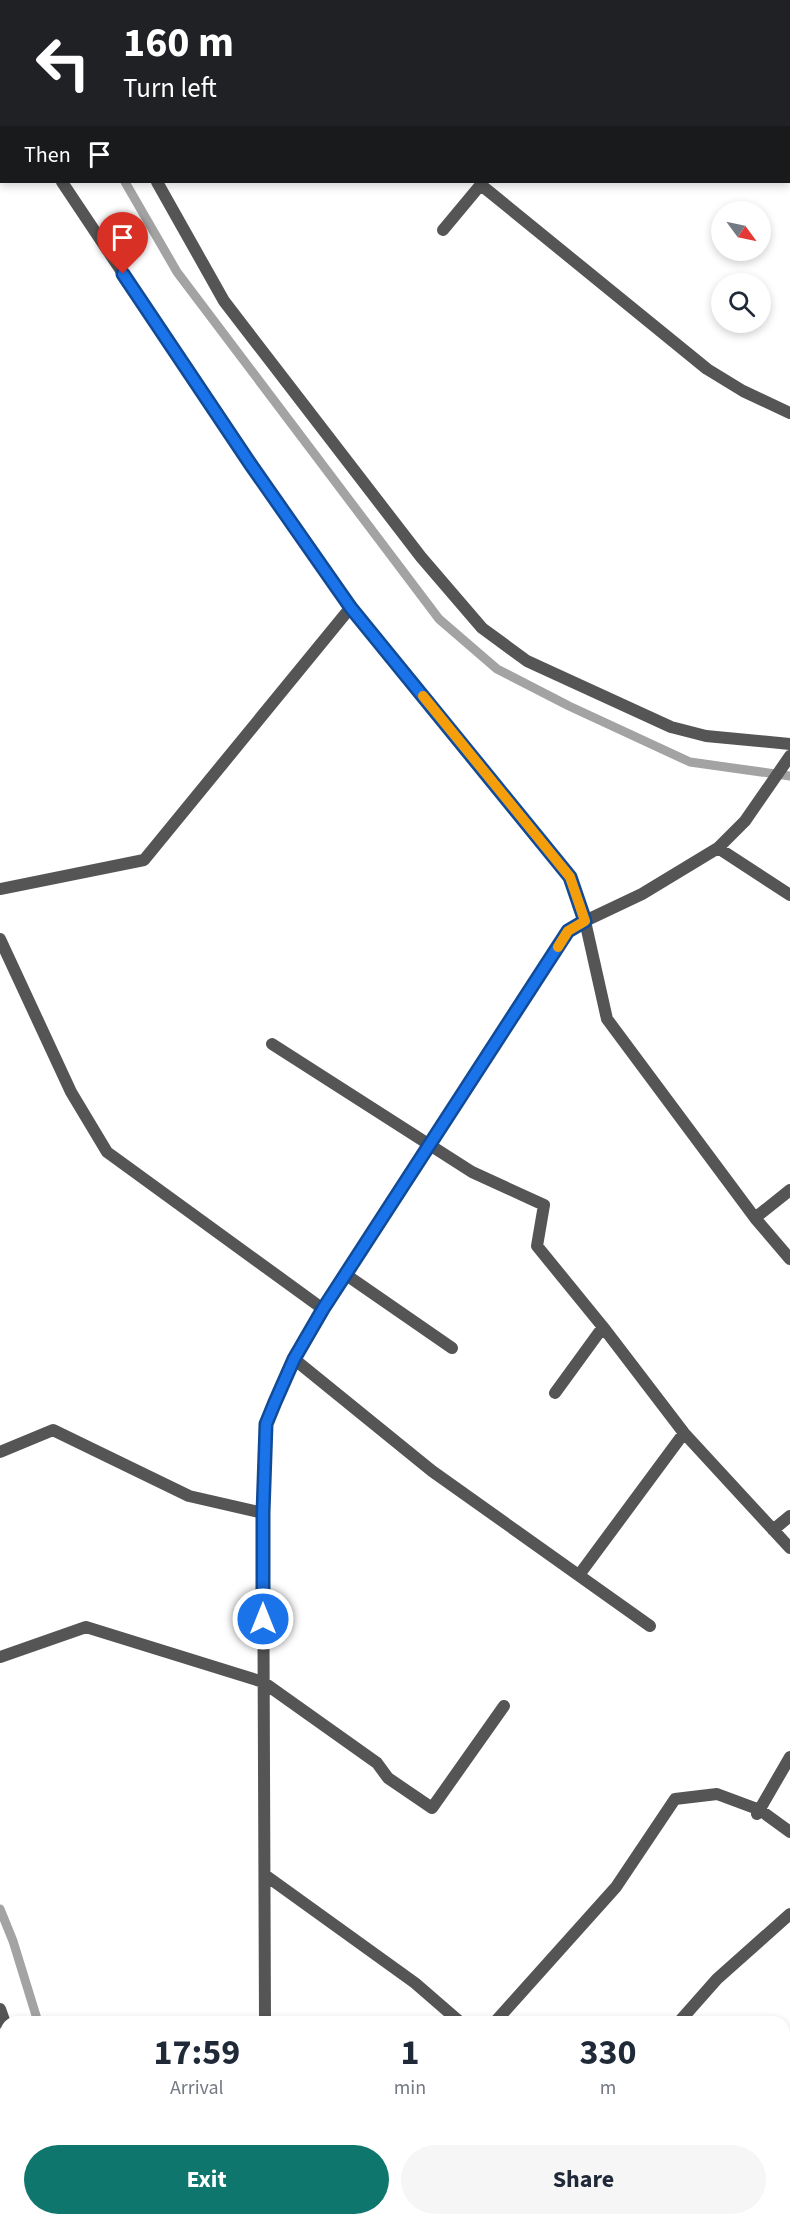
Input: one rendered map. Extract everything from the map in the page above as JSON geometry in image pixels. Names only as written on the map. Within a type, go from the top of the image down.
[{"type":"street","points":[[63,183],[251,465],[351,608],[570,877],[585,921],[607,1019],[755,1218],[790,1259]]},
{"type":"street","points":[[158,183],[225,301],[421,557],[482,628],[527,661],[671,727],[706,736],[790,744]]},
{"type":"street","points":[[443,230],[482,183],[707,369],[743,391],[790,413]]},
{"type":"street","points":[[0,889],[144,860],[351,608]]},
{"type":"street","points":[[265,2016],[263,1513],[266,1424],[294,1359],[323,1309],[568,931],[642,894],[718,848],[746,821],[790,756]]},
{"type":"street","points":[[718,848],[790,895]]},
{"type":"street","points":[[0,939],[71,1092],[107,1152],[323,1309]]},
{"type":"street","points":[[272,1044],[472,1172],[543,1205],[537,1246],[603,1327],[684,1433],[790,1548]]},
{"type":"street","points":[[755,1218],[790,1190]]},
{"type":"street","points":[[345,1274],[452,1348]]},
{"type":"street","points":[[555,1393],[603,1327]]},
{"type":"street","points":[[294,1359],[432,1471],[650,1626]]},
{"type":"street","points":[[0,1452],[53,1430],[189,1496],[263,1513]]},
{"type":"street","points":[[579,1575],[684,1433]]},
{"type":"street","points":[[773,1530],[790,1516]]},
{"type":"street","points":[[0,1657],[86,1627],[263,1682],[377,1763],[388,1778],[432,1808],[504,1706]]},
{"type":"street","points":[[759,1812],[790,1757]]},
{"type":"street","points":[[500,2016],[616,1887],[675,1799],[717,1794],[759,1812],[790,1832]]},
{"type":"street","points":[[265,1875],[415,1983],[453,2016]]},
{"type":"street","points":[[684,2016],[717,1979],[790,1914]]},
{"type":"waterway","points":[[126,183],[177,272],[439,619],[497,669],[569,706],[690,762],[790,776]]},
{"type":"waterway","points":[[0,1909],[13,1941],[36,2016]]},
{"type":"slow traffic","points":[[423,696],[570,877],[585,921],[568,931],[558,947]]},
{"type":"route","points":[[123,274],[251,465],[351,608],[570,877],[585,921],[568,931],[345,1274],[294,1359],[266,1424],[263,1619]]}]
